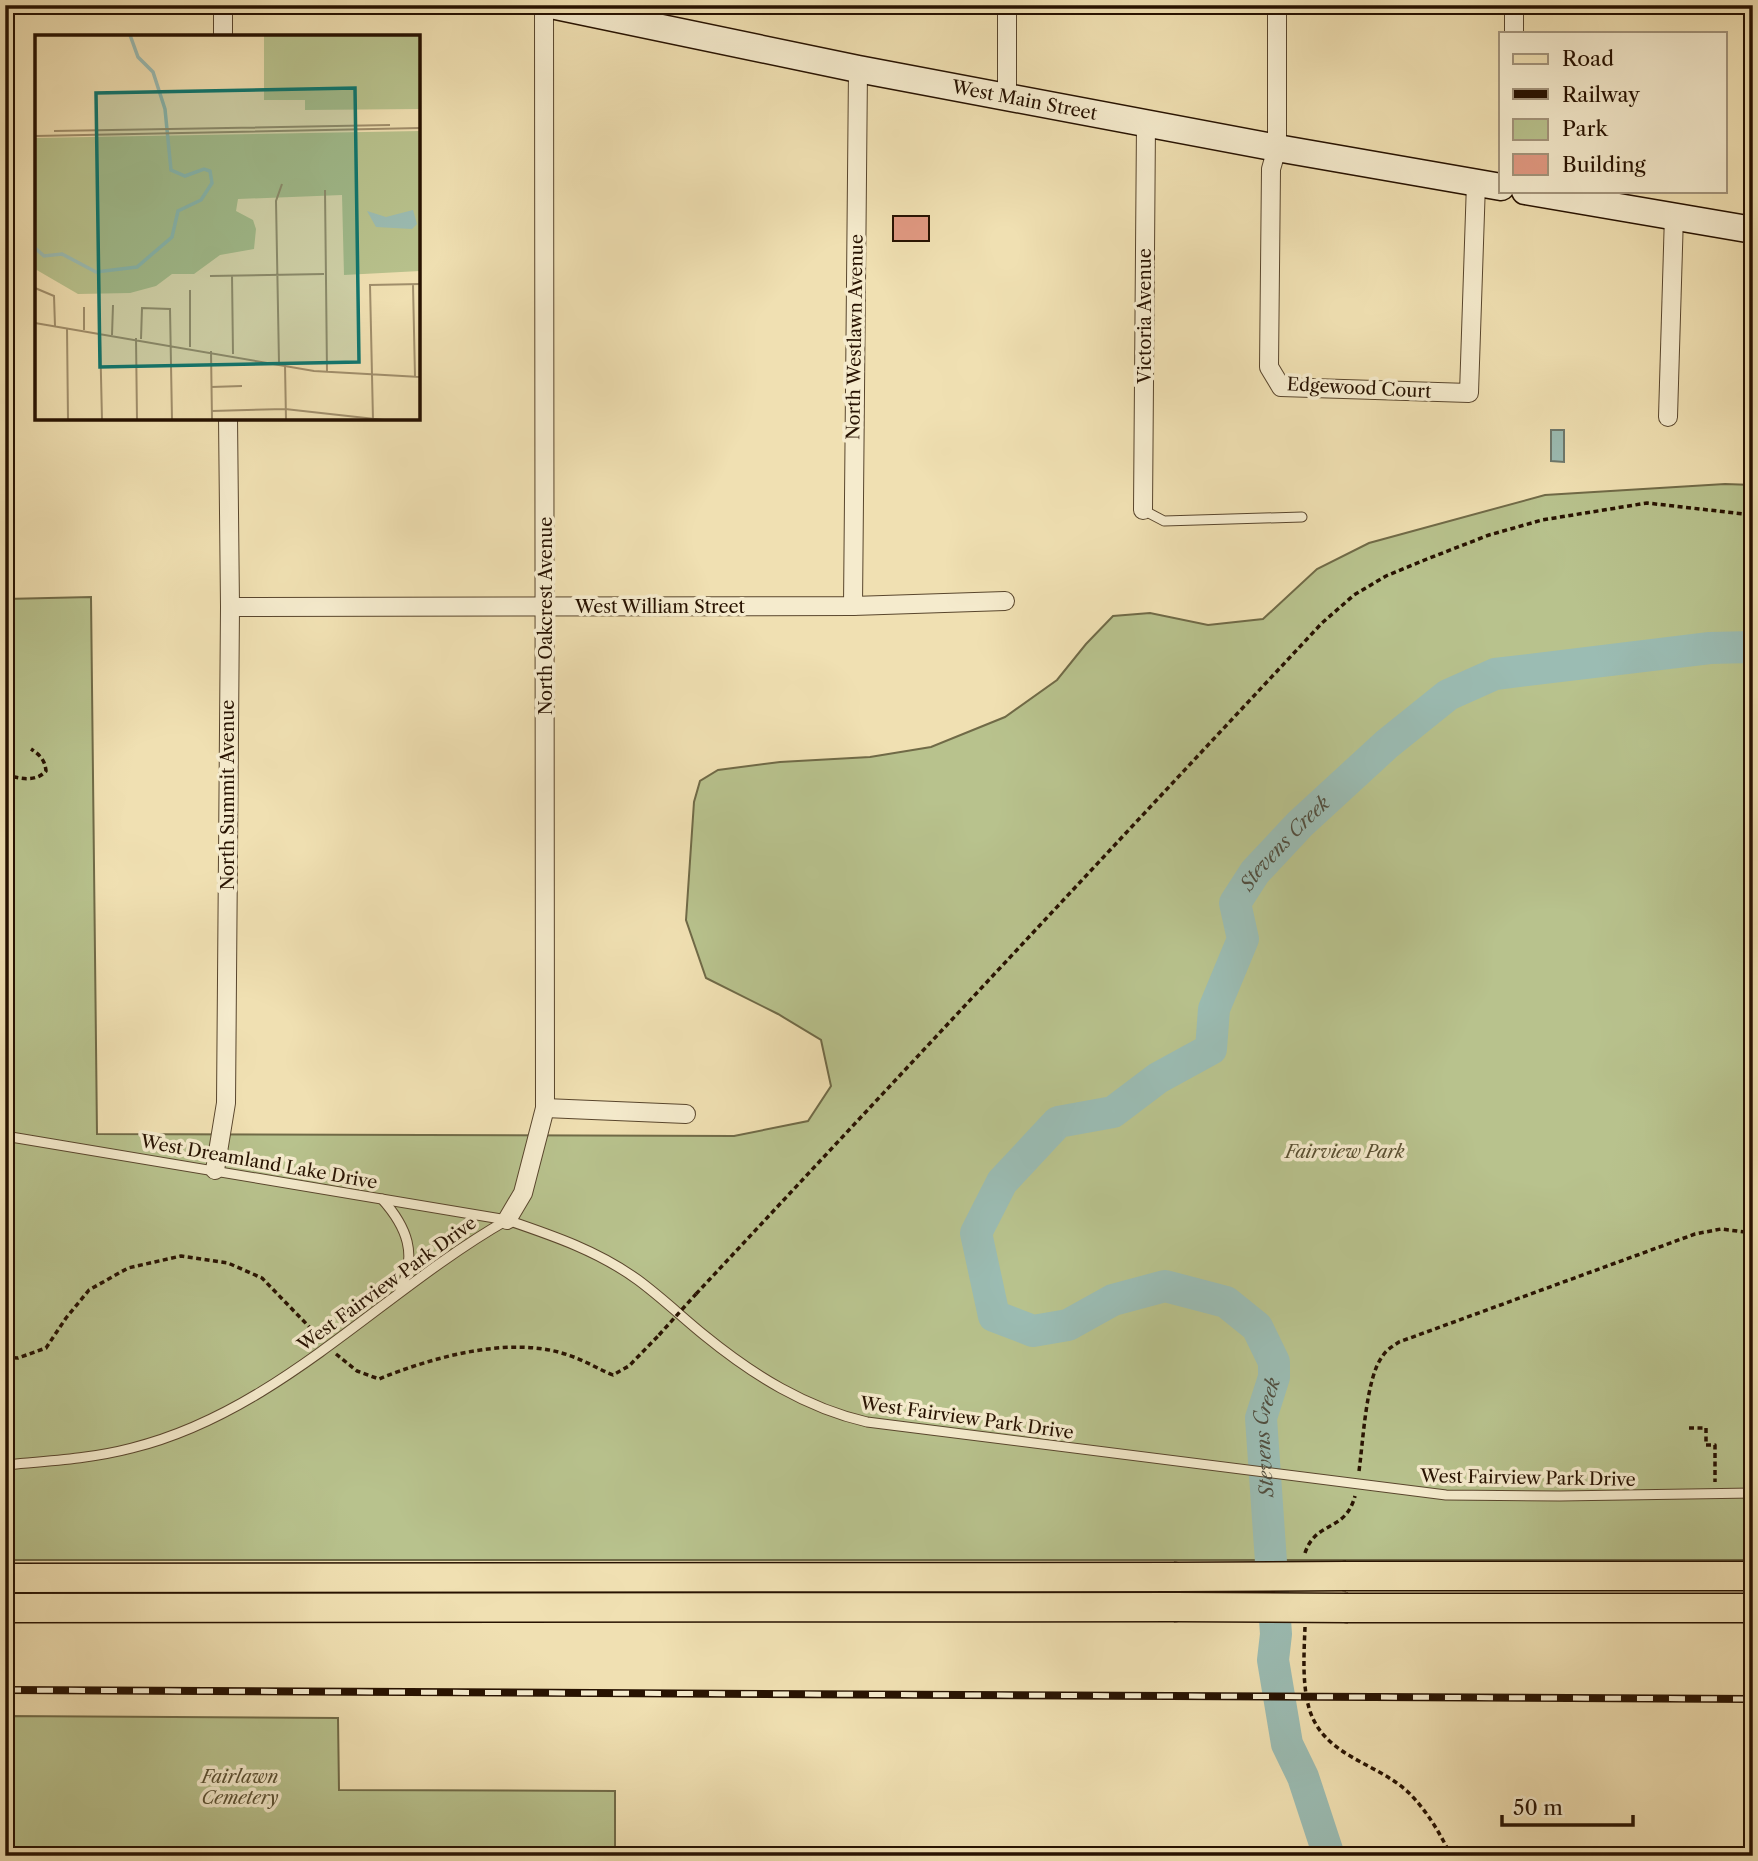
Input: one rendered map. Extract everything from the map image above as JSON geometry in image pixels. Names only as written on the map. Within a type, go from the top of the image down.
[{"type":"main road","points":[[5,1578],[1753,1576]]},
{"type":"main road","points":[[5,1608],[1753,1608]]},
{"type":"street","points":[[223,5],[223,35]]},
{"type":"street","name":"North Oakcrest Avenue","points":[[507,1220],[523,1193],[545,1108],[547,608],[544,5]]},
{"type":"street","name":"West Main Street","points":[[551,5],[858,68],[1276,148],[1489,185]]},
{"type":"street","points":[[1007,5],[1007,96]]},
{"type":"street","points":[[1276,148],[1277,5]]},
{"type":"street","points":[[1514,5],[1514,32]]},
{"type":"street","name":"North Westlawn Avenue","points":[[853,606],[858,68]]},
{"type":"street","name":"Victoria Avenue","points":[[1143,510],[1146,123]]},
{"type":"street","name":"Edgewood Court","points":[[1276,148],[1271,169],[1269,367],[1281,387],[1469,393],[1489,185]]},
{"type":"street","points":[[1530,192],[1753,230]]},
{"type":"street","points":[[1668,416],[1674,215]]},
{"type":"street","name":"North Summit Avenue","points":[[215,1170],[226,1103],[230,607],[228,420]]},
{"type":"street","name":"West William Street","points":[[230,607],[853,606],[1005,601]]},
{"type":"street","points":[[545,1108],[686,1114]]},
{"type":"lane","points":[[1143,510],[1164,521],[1302,517]]},
{"type":"lane","name":"West Dreamland Lake Drive","points":[[5,1136],[507,1220]]},
{"type":"lane","points":[[382,1199],[402,1225],[407,1239],[408,1267],[397,1294]]},
{"type":"lane","name":"West Fairview Park Drive","points":[[5,1465],[91,1457],[134,1448],[184,1430],[230,1409],[328,1347],[464,1245],[507,1220],[567,1240],[606,1260],[638,1280],[735,1359],[802,1400],[838,1415],[867,1422],[1446,1495],[1753,1493]]},
{"type":"path","points":[[5,1357],[18,1357],[47,1348],[66,1318],[89,1290],[128,1268],[181,1256],[228,1264],[262,1278],[328,1347],[357,1371],[379,1380],[408,1367],[475,1351],[526,1347],[568,1355],[613,1375],[629,1366],[659,1335],[1227,724],[1322,624],[1354,595],[1385,576],[1427,559],[1489,535],[1542,520],[1647,503],[1753,515]]},
{"type":"path","points":[[5,775],[28,779],[42,776],[47,771],[46,763],[31,749]]},
{"type":"path","points":[[1689,1428],[1706,1428],[1706,1445],[1715,1445],[1716,1494]]},
{"type":"green space","name":"Fairview Park","points":[[1725,484],[1753,485],[1753,1560],[5,1560],[5,599],[91,597],[97,1134],[734,1136],[808,1121],[831,1086],[821,1040],[778,1014],[706,978],[686,920],[694,802],[700,781],[718,770],[780,762],[870,757],[931,747],[1005,717],[1057,680],[1113,616],[1150,613],[1208,625],[1263,619],[1317,569],[1369,543],[1545,495]]},
{"type":"green space","name":"Fairlawn Cemetery","points":[[5,1716],[338,1718],[339,1790],[615,1791],[615,1856],[5,1856]]},
{"type":"water","points":[[1551,430],[1564,430],[1564,462],[1551,461]]},
{"type":"building","points":[[893,216],[929,216],[929,241],[893,241]]},
{"type":"waterway","name":"Stevens Creek","points":[[1329,1856],[1303,1777],[1287,1744],[1273,1660],[1276,1634],[1261,1418],[1274,1377],[1274,1362],[1257,1327],[1226,1302],[1165,1286],[1113,1300],[1068,1325],[1033,1331],[994,1316],[976,1233],[1002,1182],[1058,1122],[1113,1112],[1158,1078],[1211,1049],[1214,1009],[1243,939],[1235,903],[1255,872],[1300,824],[1387,744],[1448,695],[1495,674],[1710,648],[1753,647]]},
{"type":"railway","points":[[5,1690],[1753,1699]]}]
